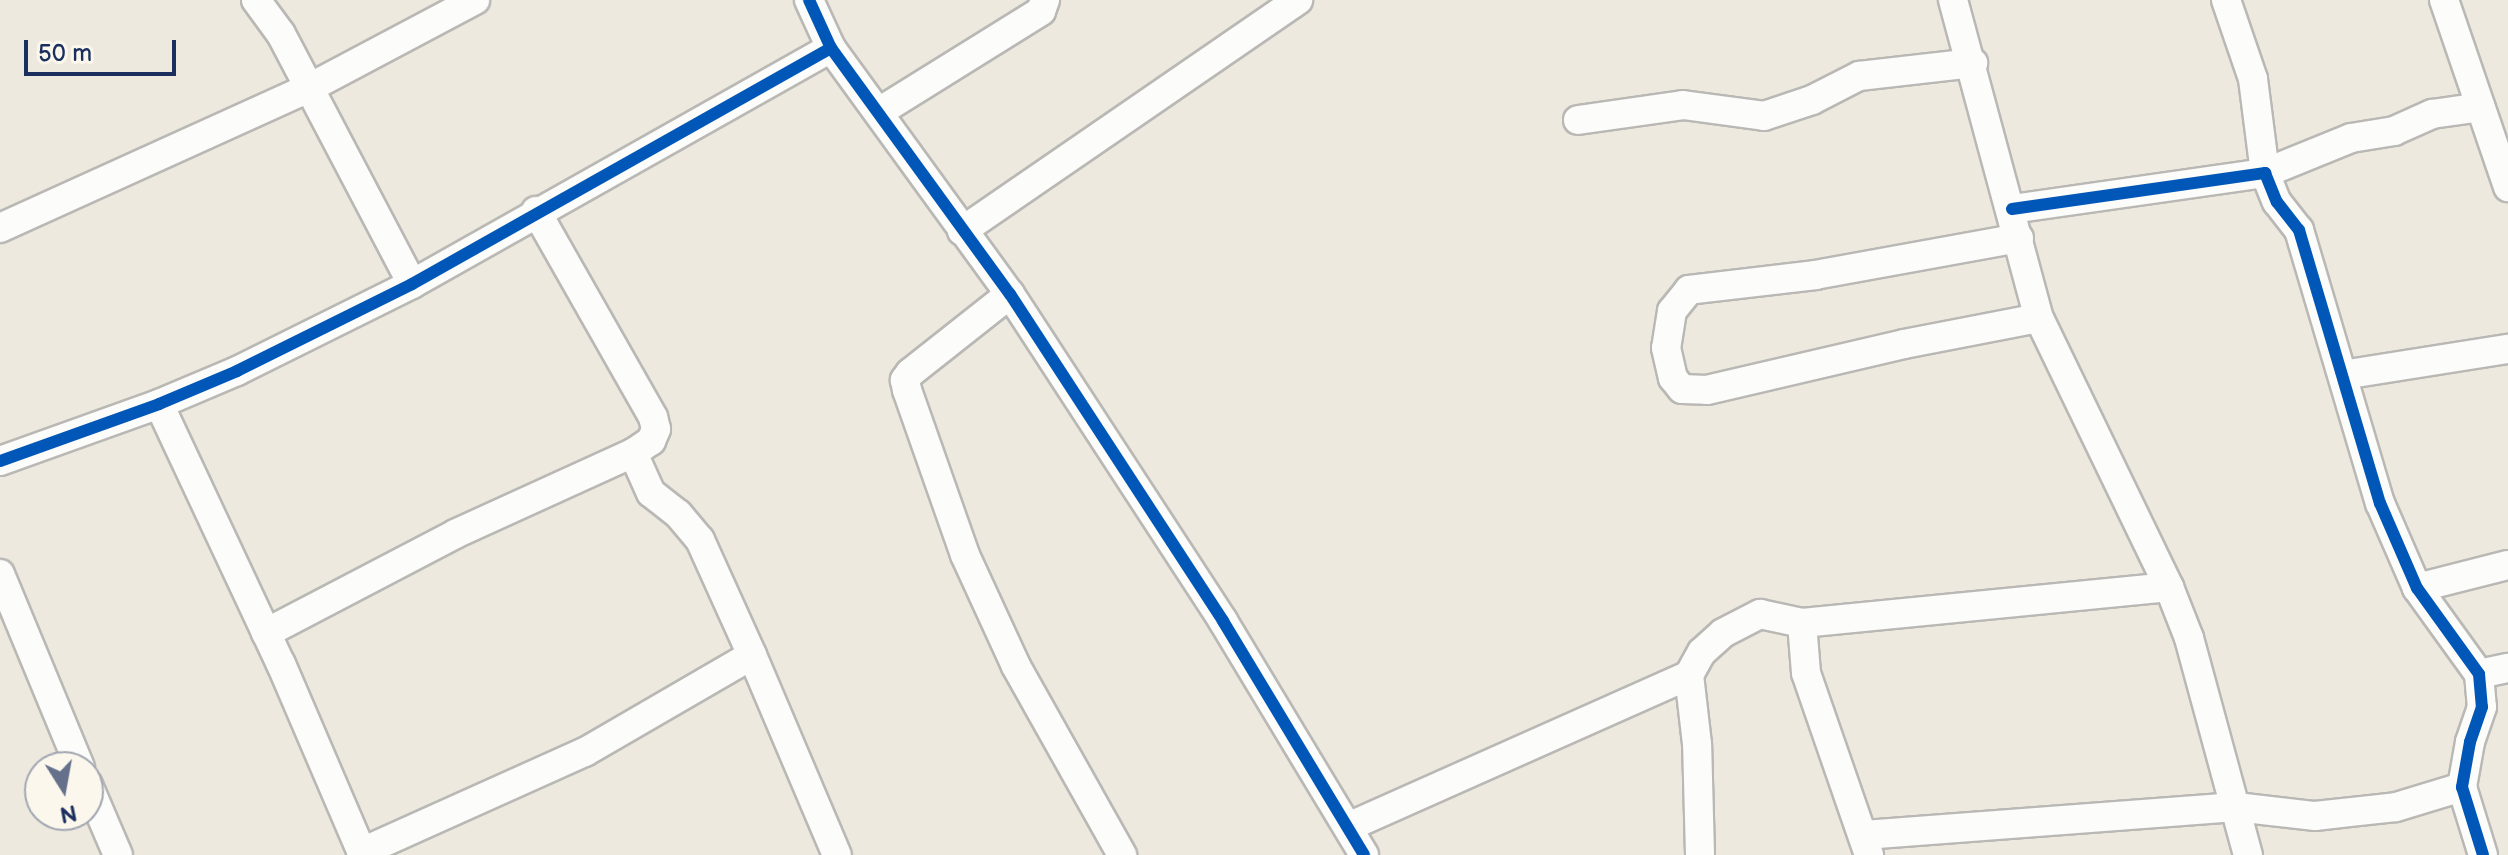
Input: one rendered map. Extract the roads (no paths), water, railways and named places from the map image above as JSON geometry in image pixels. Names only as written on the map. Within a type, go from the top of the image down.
[{"type":"street","points":[[256,0],[281,34],[412,284]]},
{"type":"street","points":[[0,228],[309,88],[475,0]]},
{"type":"street","points":[[809,0],[831,48],[1010,294],[1223,621],[1364,855]]},
{"type":"street","points":[[879,112],[1041,11],[1045,0]]},
{"type":"street","points":[[962,231],[1298,0]]},
{"type":"street","points":[[1953,0],[1973,63],[2039,318],[2169,587],[2189,638],[2248,855]]},
{"type":"street","points":[[2226,0],[2253,79],[2265,173],[2277,202],[2299,230],[2380,503],[2417,588],[2479,674],[2482,707],[2470,742],[2462,787],[2483,855]]},
{"type":"street","points":[[2444,0],[2508,187]]},
{"type":"street","points":[[0,461],[159,404],[237,371],[412,284],[536,211],[831,48]]},
{"type":"street","points":[[1578,120],[1683,105],[1764,116],[1812,100],[1859,76],[1973,63]]},
{"type":"street","points":[[2012,209],[2265,173],[2351,138],[2394,131],[2432,114],[2481,107]]},
{"type":"street","points":[[266,633],[455,534],[633,453],[651,441],[656,429],[653,417],[536,211]]},
{"type":"street","points":[[2019,238],[1816,275],[1689,290],[1672,311],[1666,348],[1673,378],[1682,389],[1707,390],[1904,344],[2039,318]]},
{"type":"street","points":[[1010,294],[905,380],[978,583],[1016,666],[1122,855]]},
{"type":"street","points":[[2343,375],[2508,349]]},
{"type":"street","points":[[159,404],[266,633],[362,854],[585,752],[752,655]]},
{"type":"street","points":[[633,453],[651,493],[678,514],[700,540],[837,855]]},
{"type":"street","points":[[2417,588],[2508,565]]},
{"type":"street","points":[[2,585],[73,751]]},
{"type":"street","points":[[1700,855],[1697,744],[1689,675],[1702,652],[1723,633],[1760,614],[1802,623],[2169,587]]},
{"type":"street","points":[[1802,623],[1806,673],[1827,741],[1866,845],[2236,807],[2315,816],[2396,807],[2462,787]]},
{"type":"street","points":[[2479,674],[2508,668]]},
{"type":"street","points":[[1348,827],[1689,675]]},
{"type":"street","points":[[104,822],[118,855]]}]
